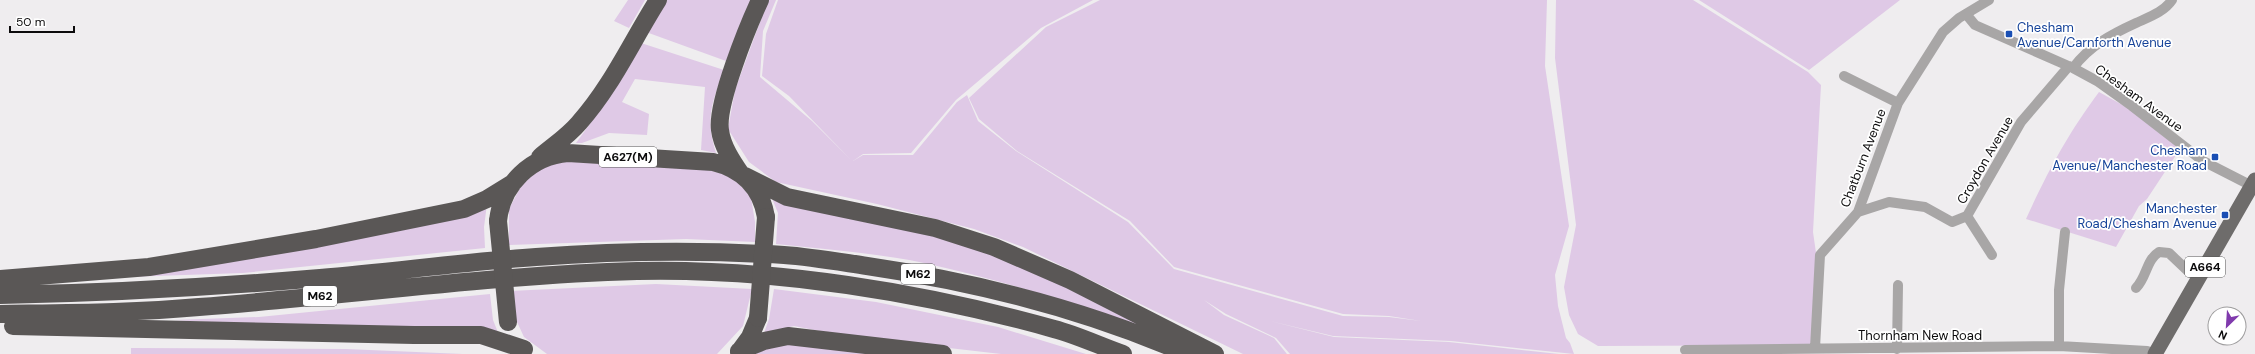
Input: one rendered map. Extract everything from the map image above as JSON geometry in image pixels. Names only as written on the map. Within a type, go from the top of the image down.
[{"type":"highway","name":"A627(M)","points":[[738,353],[750,337],[758,318],[766,217],[757,191],[743,175],[726,149],[719,128],[720,113],[727,88],[760,0]]},
{"type":"highway","name":"A627(M)","points":[[528,352],[508,322],[498,221],[503,200],[513,182],[578,124],[606,88],[654,6]]},
{"type":"highway","name":"A627(M)","points":[[532,164],[555,155],[575,153],[713,162],[743,175]]},
{"type":"highway","points":[[743,175],[787,197],[935,228],[1000,250],[1070,280],[1215,354]]},
{"type":"highway","points":[[0,279],[148,267],[316,239],[464,209],[487,199],[513,182]]},
{"type":"highway","name":"M62","points":[[0,295],[82,293],[246,284],[582,254],[638,252],[786,255],[906,272],[980,288],[1048,305],[1109,325],[1187,354]]},
{"type":"highway","name":"M62","points":[[0,314],[196,308],[553,275],[639,271],[736,274],[822,282],[956,304],[1056,329],[1124,354]]},
{"type":"highway","points":[[0,325],[414,335],[468,334],[490,337],[528,352]]},
{"type":"highway","points":[[738,353],[764,341],[788,336],[943,354]]},
{"type":"main road","name":"A664","points":[[2155,354],[2252,189]]},
{"type":"street","name":"Chatburn Avenue","points":[[1814,348],[1820,255],[1858,212],[1898,103],[1943,32],[1966,14],[1989,0]]},
{"type":"street","name":"Croydon Avenue","points":[[1858,212],[1889,202],[1925,207],[1952,222],[1967,216],[2021,122],[2071,67],[2087,51],[2112,34],[2163,10],[2172,0]]},
{"type":"street","name":"Chesham Avenue","points":[[1966,14],[1975,25],[2071,67],[2097,81],[2132,106],[2203,162],[2252,189]]},
{"type":"street","points":[[1844,76],[1898,103]]},
{"type":"street","points":[[1967,216],[1992,255]]},
{"type":"street","points":[[2059,346],[2059,290],[2065,232]]},
{"type":"street","points":[[2136,288],[2150,277],[2150,260],[2159,252],[2165,252],[2174,256],[2188,271],[2200,277]]},
{"type":"street","points":[[1897,349],[1898,285]]},
{"type":"street","name":"Thornham New Road","points":[[1685,350],[1776,352],[1814,348],[1897,349],[2059,346],[2076,351],[2147,351],[2155,354]]},
{"type":"shaded area","points":[[628,0],[645,0],[629,28],[614,21]]},
{"type":"shaded area","points":[[664,0],[751,0],[726,61],[646,32]]},
{"type":"shaded area","points":[[768,0],[776,0],[763,31],[760,77],[812,121],[851,160],[789,96],[762,76],[766,34],[778,0],[1093,0],[1041,28],[956,100],[911,153],[863,154],[853,161],[863,155],[913,155],[957,102],[967,95],[978,121],[1016,151],[1128,222],[1174,269],[1343,316],[1389,317],[1421,321],[1389,316],[1343,314],[1174,267],[1130,221],[1017,151],[979,119],[969,98],[1046,27],[1100,0],[1547,0],[1545,66],[1569,226],[1555,275],[1558,306],[1566,338],[1570,343],[1574,354],[1451,341],[1333,336],[1266,320],[1334,337],[1449,342],[1559,354],[1290,354],[1276,338],[1226,314],[1204,300],[1224,315],[1274,338],[1287,354],[1243,354],[1023,247],[974,229],[877,204],[776,182],[749,162],[728,129],[735,90]]},
{"type":"shaded area","points":[[1556,0],[1693,0],[1808,72],[1821,85],[1813,232],[1816,253],[1811,345],[1598,346],[1578,334],[1569,315],[1564,287],[1576,225],[1555,58]]},
{"type":"shaded area","points":[[1699,0],[1900,0],[1809,70]]},
{"type":"shaded area","points":[[641,43],[724,70],[711,111],[711,130],[716,153],[701,150],[705,87],[635,79],[622,102],[649,114],[647,135],[609,133],[582,143],[576,143],[600,110]]},
{"type":"shaded area","points":[[2099,92],[2128,108],[2180,149],[2147,199],[2139,206],[2116,247],[2026,219],[2059,154],[2077,123]]},
{"type":"shaded area","points":[[560,161],[708,170],[732,176],[751,197],[755,222],[755,242],[686,239],[509,245],[509,209],[521,186],[540,168]]},
{"type":"shaded area","points":[[771,196],[923,230],[1016,261],[1180,340],[1117,318],[1021,288],[924,263],[850,252],[776,244],[778,213]]},
{"type":"shaded area","points":[[487,204],[484,227],[485,248],[243,273],[97,278]]},
{"type":"shaded area","points":[[656,284],[752,289],[743,326],[717,354],[547,354],[524,337],[511,309],[510,291]]},
{"type":"shaded area","points":[[774,289],[876,302],[998,327],[1086,354],[1001,354],[845,336],[794,326],[764,333],[769,319]]},
{"type":"shaded area","points":[[490,294],[493,320],[499,335],[295,327],[174,320],[259,317]]},
{"type":"shaded area","points":[[781,342],[873,354],[755,354]]},
{"type":"shaded area","points":[[131,348],[346,349],[463,354],[131,354]]},
{"type":"place","name":"Chesham Avenue/Carnforth Avenue","points":[[2009,34]]},
{"type":"place","name":"Chesham Avenue/Manchester Road","points":[[2215,157]]},
{"type":"place","name":"Manchester Road/Chesham Avenue","points":[[2225,215]]}]
